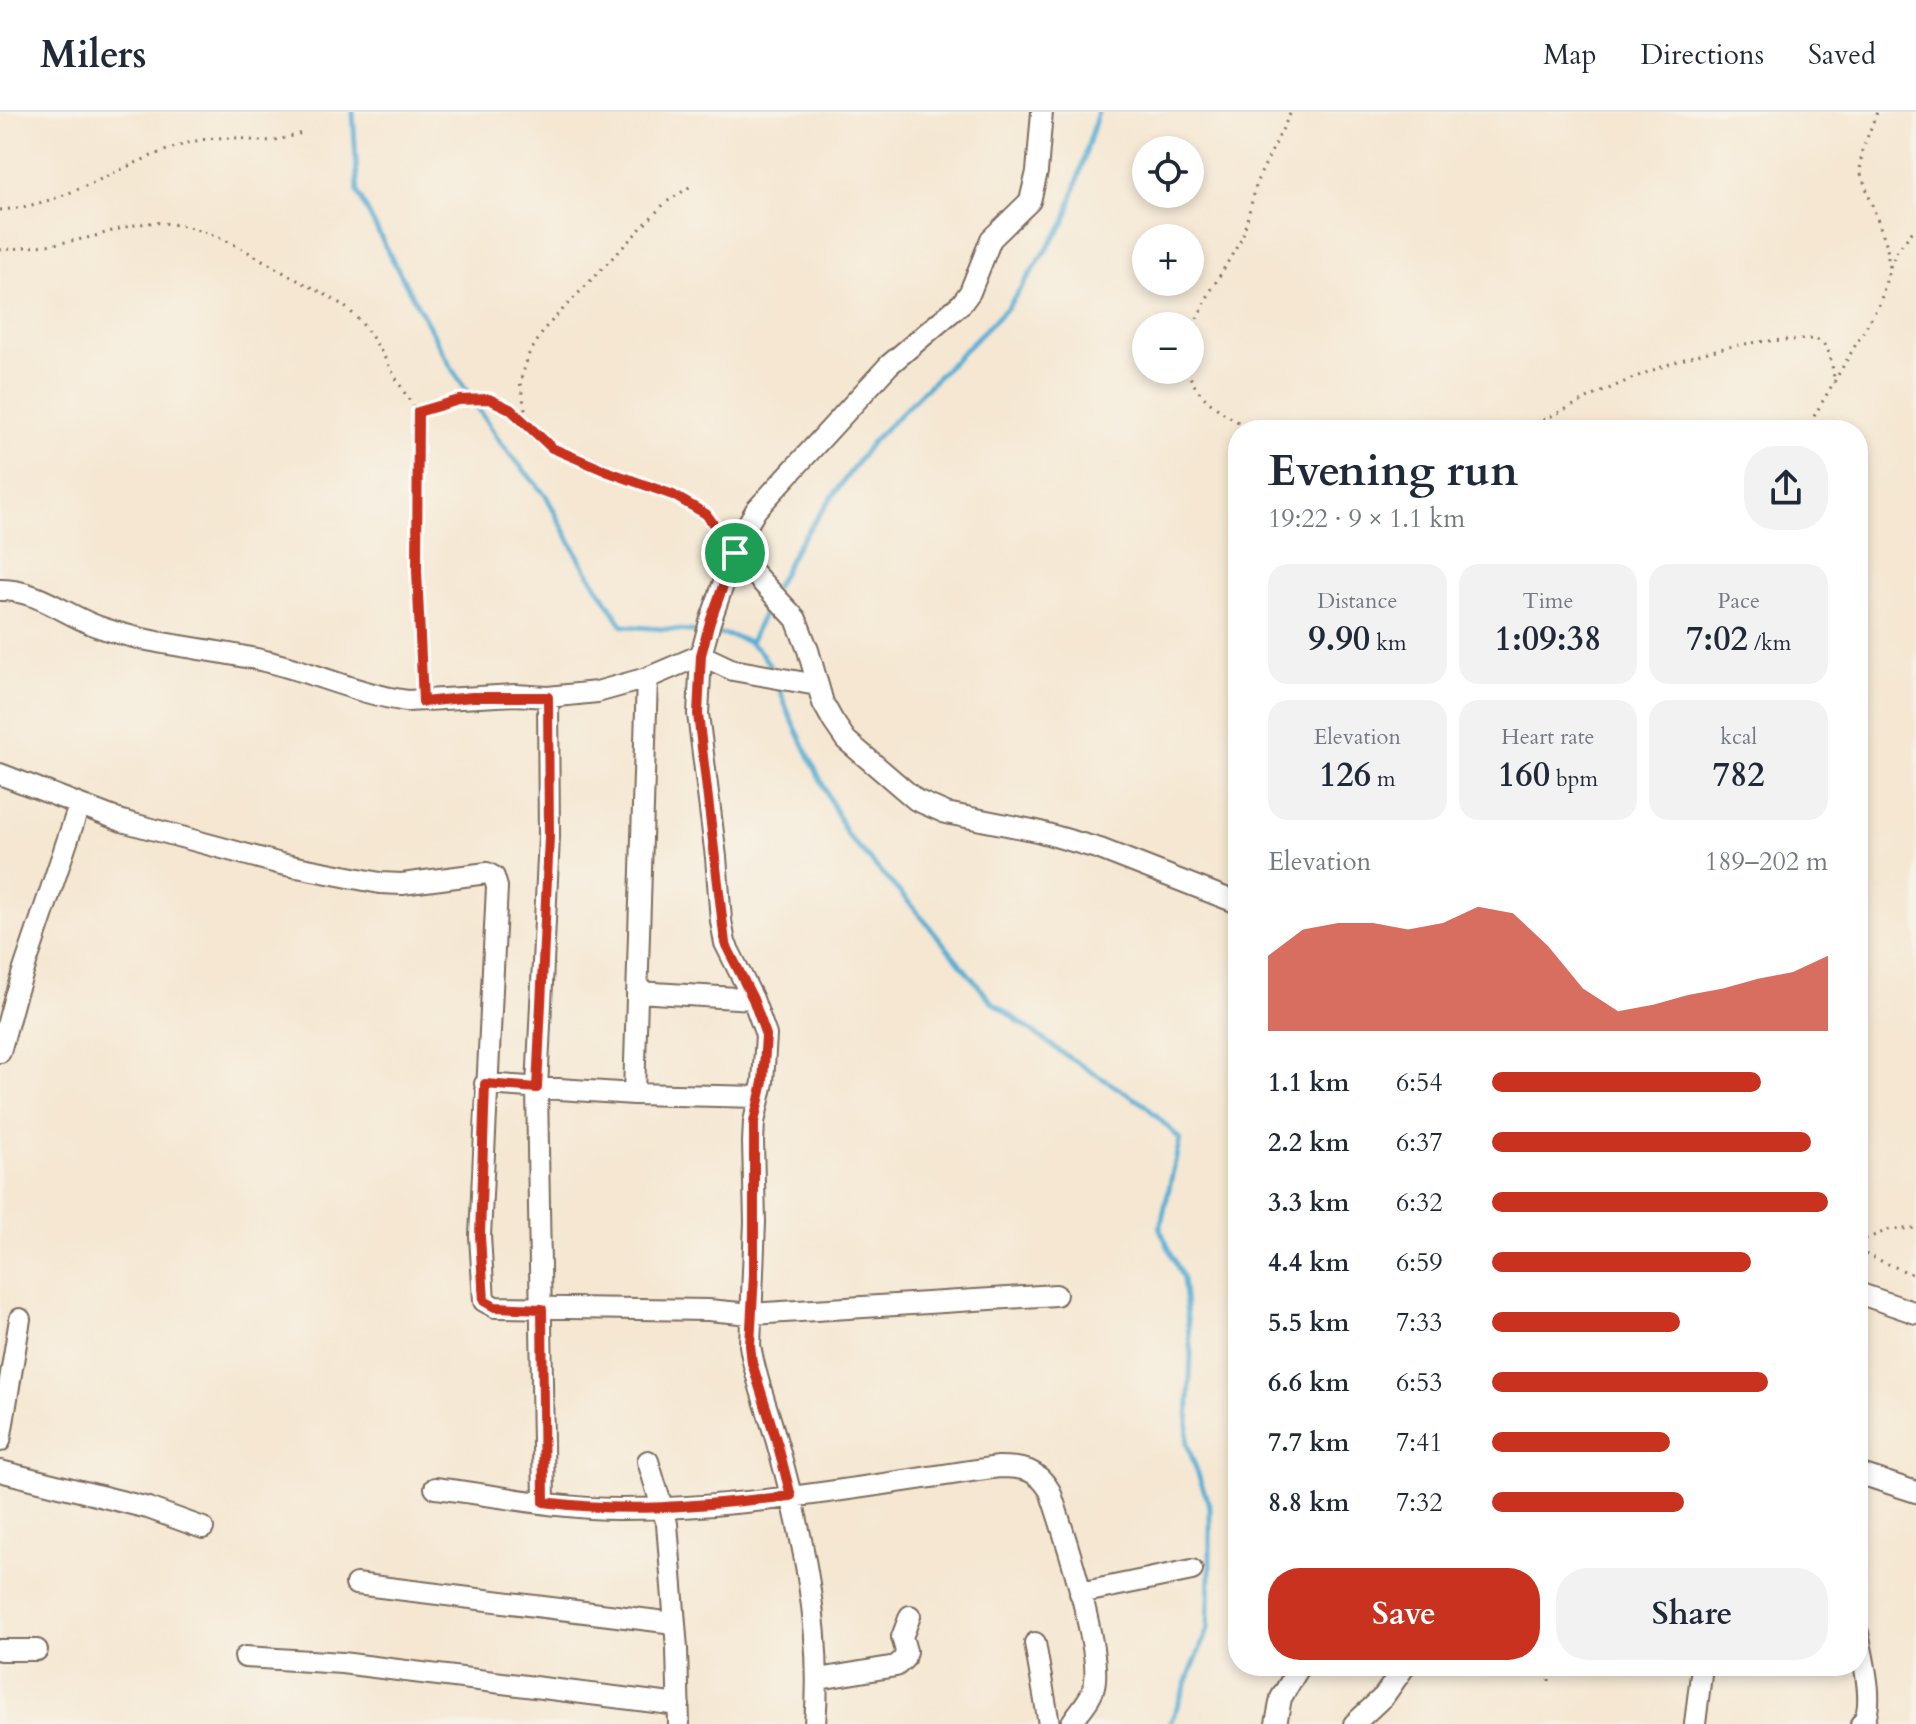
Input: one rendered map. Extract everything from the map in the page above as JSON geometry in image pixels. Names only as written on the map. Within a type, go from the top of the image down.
[{"type":"street","points":[[815,1724],[819,1679],[808,1570],[778,1446],[752,1363],[753,1142],[763,1082],[766,1035],[753,999],[725,943],[721,921],[698,714],[701,655],[739,539],[756,510],[889,365],[962,303],[970,292],[991,239],[1030,201],[1039,161],[1042,112]]},
{"type":"street","points":[[735,553],[796,619],[827,712],[846,740],[916,800],[946,813],[1037,831],[1100,849],[1228,899]]},
{"type":"street","points":[[0,590],[28,593],[77,619],[139,639],[265,661],[386,698],[423,702],[597,692],[647,678],[701,655],[733,670],[817,685]]},
{"type":"street","points":[[634,1094],[647,678]]},
{"type":"street","points":[[544,1502],[537,1088],[549,837],[548,697]]},
{"type":"street","points":[[0,774],[79,806],[173,837],[281,864],[380,883],[402,884],[491,875],[497,887],[485,1084],[480,1236],[484,1301],[495,1307],[708,1310],[751,1314],[1056,1295]]},
{"type":"street","points":[[0,1052],[15,996],[79,806]]},
{"type":"street","points":[[637,992],[753,999]]},
{"type":"street","points":[[485,1084],[634,1094],[759,1097]]},
{"type":"street","points":[[1868,1296],[1916,1313]]},
{"type":"street","points":[[0,1441],[20,1319]]},
{"type":"street","points":[[245,1657],[342,1663],[679,1715],[664,1509],[648,1461]]},
{"type":"street","points":[[435,1488],[587,1508],[664,1509],[791,1496],[999,1467],[1025,1467],[1039,1475],[1050,1491],[1080,1593],[1097,1672],[1092,1693],[1071,1724]]},
{"type":"street","points":[[0,1471],[148,1508],[203,1528]]},
{"type":"street","points":[[1868,1482],[1916,1492]]},
{"type":"street","points":[[1080,1593],[1192,1570]]},
{"type":"street","points":[[356,1584],[674,1623]]},
{"type":"street","points":[[819,1679],[896,1666],[904,1659],[906,1651],[902,1637],[910,1616]]},
{"type":"street","points":[[1035,1643],[1049,1724]]},
{"type":"street","points":[[0,1650],[37,1650]]},
{"type":"street","points":[[1276,1724],[1281,1698],[1294,1676]]},
{"type":"street","points":[[1354,1724],[1384,1696],[1398,1676]]},
{"type":"street","points":[[1695,1724],[1701,1676]]},
{"type":"street","points":[[1865,1676],[1869,1702],[1867,1721]]},
{"type":"path","points":[[1200,312],[1242,238],[1258,179],[1291,112]]},
{"type":"path","points":[[1877,112],[1862,151],[1860,171],[1887,246],[1889,270]]},
{"type":"path","points":[[0,210],[48,202],[163,152],[197,141],[236,137],[260,141],[285,139],[304,132]]},
{"type":"path","points":[[529,426],[520,382],[529,354],[546,327],[665,203],[691,186]]},
{"type":"path","points":[[0,250],[46,246],[131,225],[160,223],[208,232],[234,243],[352,312],[369,333],[405,396],[418,412],[417,571],[423,702]]},
{"type":"path","points":[[1812,420],[1880,303],[1897,251],[1916,227]]},
{"type":"path","points":[[1543,420],[1639,375],[1734,346],[1775,340],[1817,340],[1827,348],[1835,383]]},
{"type":"path","points":[[1193,384],[1206,399],[1237,420]]},
{"type":"path","points":[[418,412],[459,400],[489,399],[510,409],[552,448],[673,495],[706,514],[735,553]]},
{"type":"path","points":[[1868,1238],[1888,1230],[1916,1228]]},
{"type":"path","points":[[1868,1255],[1916,1276]]},
{"type":"path","points":[[1549,1676],[1549,1681]]},
{"type":"waterway","points":[[353,112],[358,193],[391,257],[454,372],[500,442],[546,496],[582,563],[623,626],[703,632]]},
{"type":"waterway","points":[[775,588],[797,546],[871,443],[1008,307],[1065,222],[1098,112]]},
{"type":"waterway","points":[[750,643],[769,601]]},
{"type":"waterway","points":[[713,633],[750,643],[763,655],[773,673]]},
{"type":"waterway","points":[[777,682],[788,712],[847,835],[914,908],[992,1002],[1065,1055],[1145,1105],[1180,1139],[1160,1229],[1183,1279],[1191,1354],[1187,1444],[1210,1507],[1210,1575],[1208,1629],[1170,1724]]},
{"type":"route","points":[[489,399],[510,409],[552,448],[673,495],[706,514],[735,553],[701,655],[698,714],[725,943],[753,999],[766,1035],[763,1082],[754,1122],[755,1222],[750,1345],[752,1363],[791,1496],[664,1509],[620,1510],[544,1502],[542,1309],[495,1307],[484,1301],[480,1236],[485,1084],[537,1088],[549,837],[548,697],[515,695],[423,702],[417,571],[418,412],[459,400],[489,399]]}]
